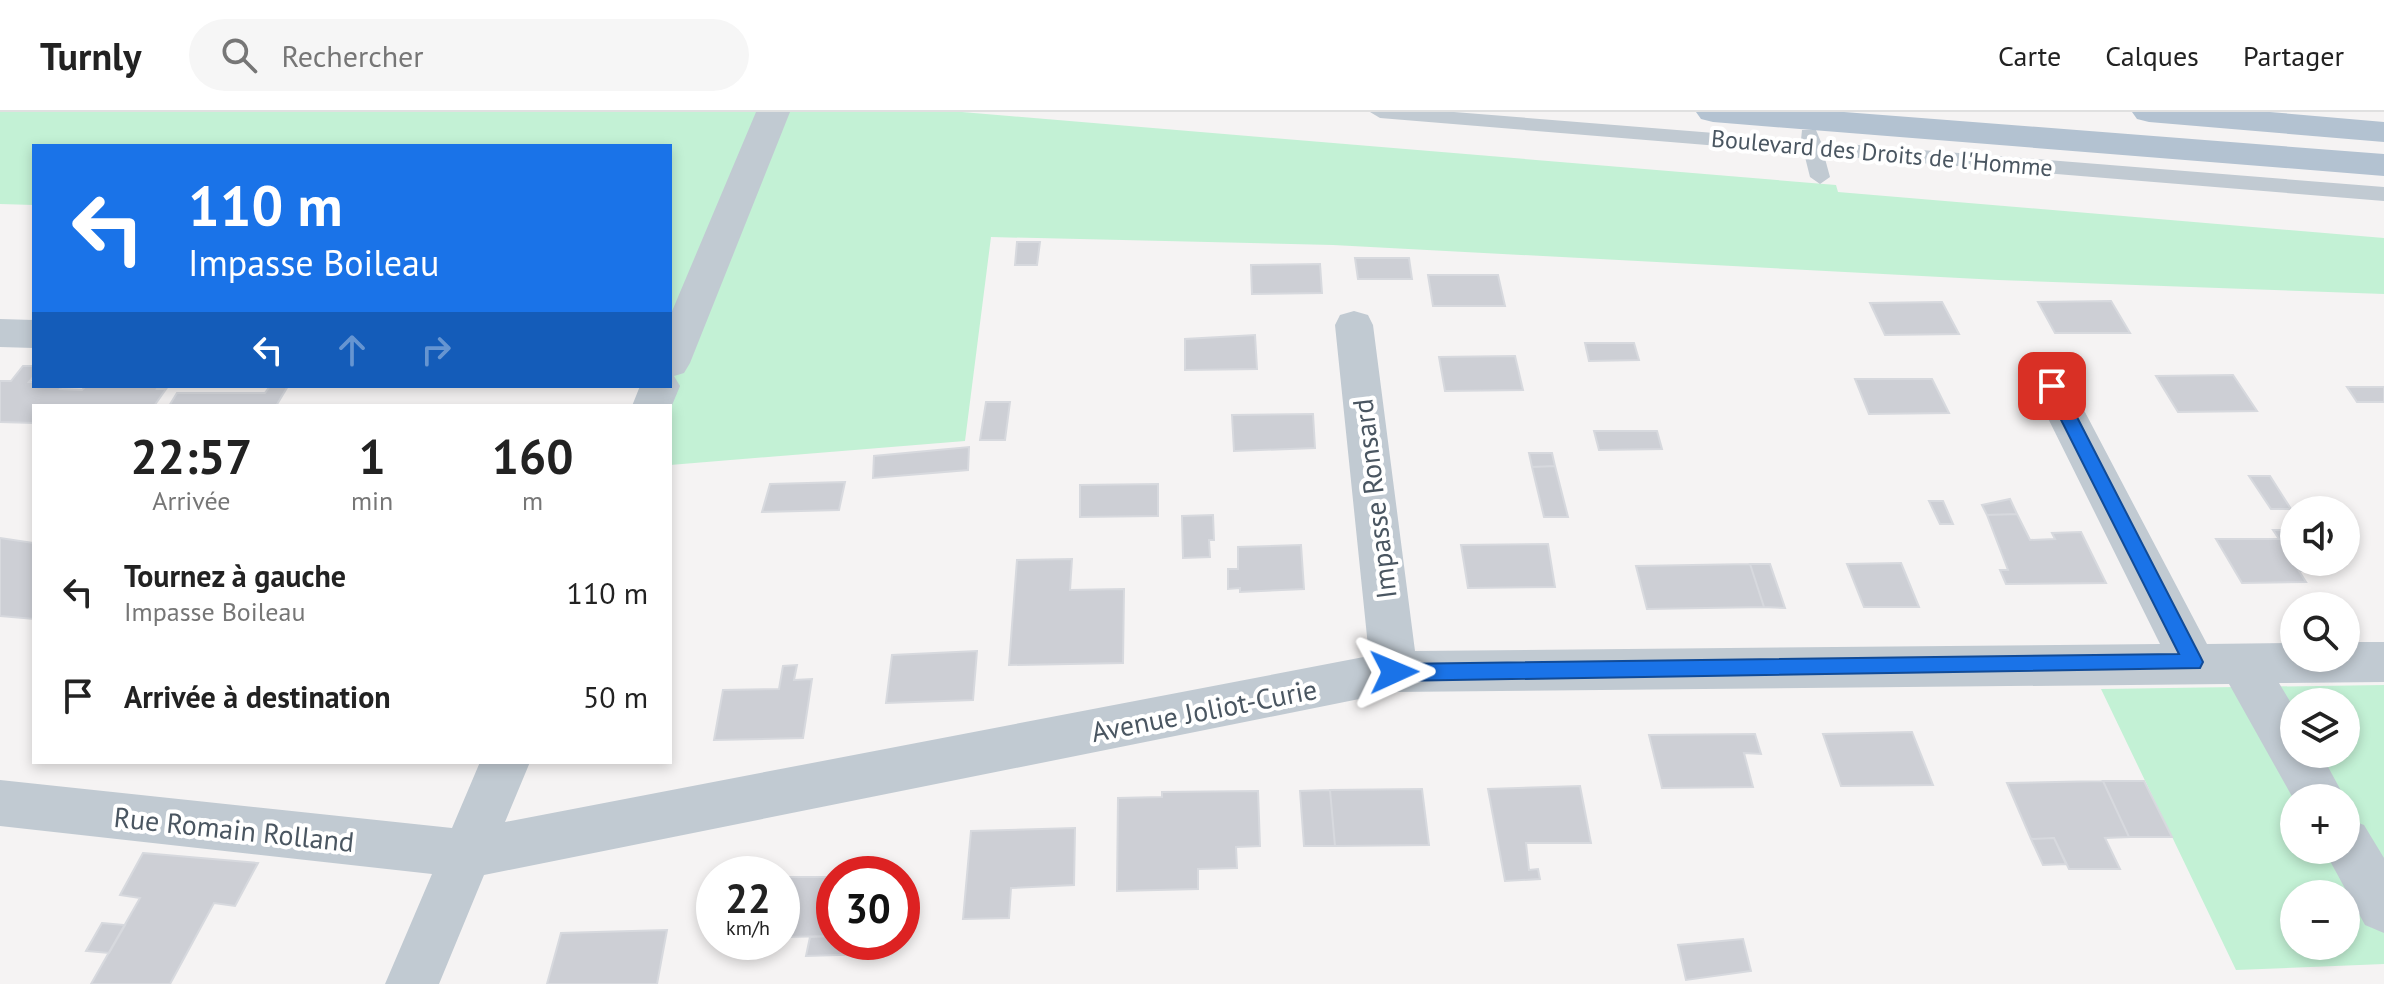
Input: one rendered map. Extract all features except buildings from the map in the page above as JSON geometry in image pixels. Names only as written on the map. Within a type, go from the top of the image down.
[{"type":"main road","name":"Boulevard des Droits de l'Homme","points":[[1713,112],[1809,134],[2384,165]]},
{"type":"main road","points":[[2149,112],[2384,132]]},
{"type":"street","points":[[672,358],[773,112]]},
{"type":"street","name":"Impasse Ronsard","points":[[1354,325],[1394,672]]},
{"type":"street","points":[[0,333],[32,334]]},
{"type":"street","points":[[2052,386],[2193,662]]},
{"type":"street","name":"Avenue Joliot-Curie","points":[[467,854],[1394,672],[2384,662]]},
{"type":"street","points":[[2242,663],[2280,730]]},
{"type":"street","points":[[412,984],[504,764]]},
{"type":"street","name":"Rue Romain Rolland","points":[[0,803],[467,854]]},
{"type":"street","points":[[2359,864],[2384,907]]},
{"type":"lane","name":"Boulevard des Droits de l'Homme","points":[[1380,112],[1809,134],[2384,194]]},
{"type":"lane","points":[[1809,134],[1820,177]]},
{"type":"green space","points":[[0,112],[962,112],[1836,185],[1838,192],[2384,238],[2384,294],[1998,280],[1333,245],[991,237],[965,441],[672,465],[672,144],[32,144],[32,205],[0,204]]},
{"type":"green space","points":[[2384,685],[2384,964],[2236,970],[2101,689]]},
{"type":"route","points":[[1394,672],[2193,662],[2052,386]]}]
